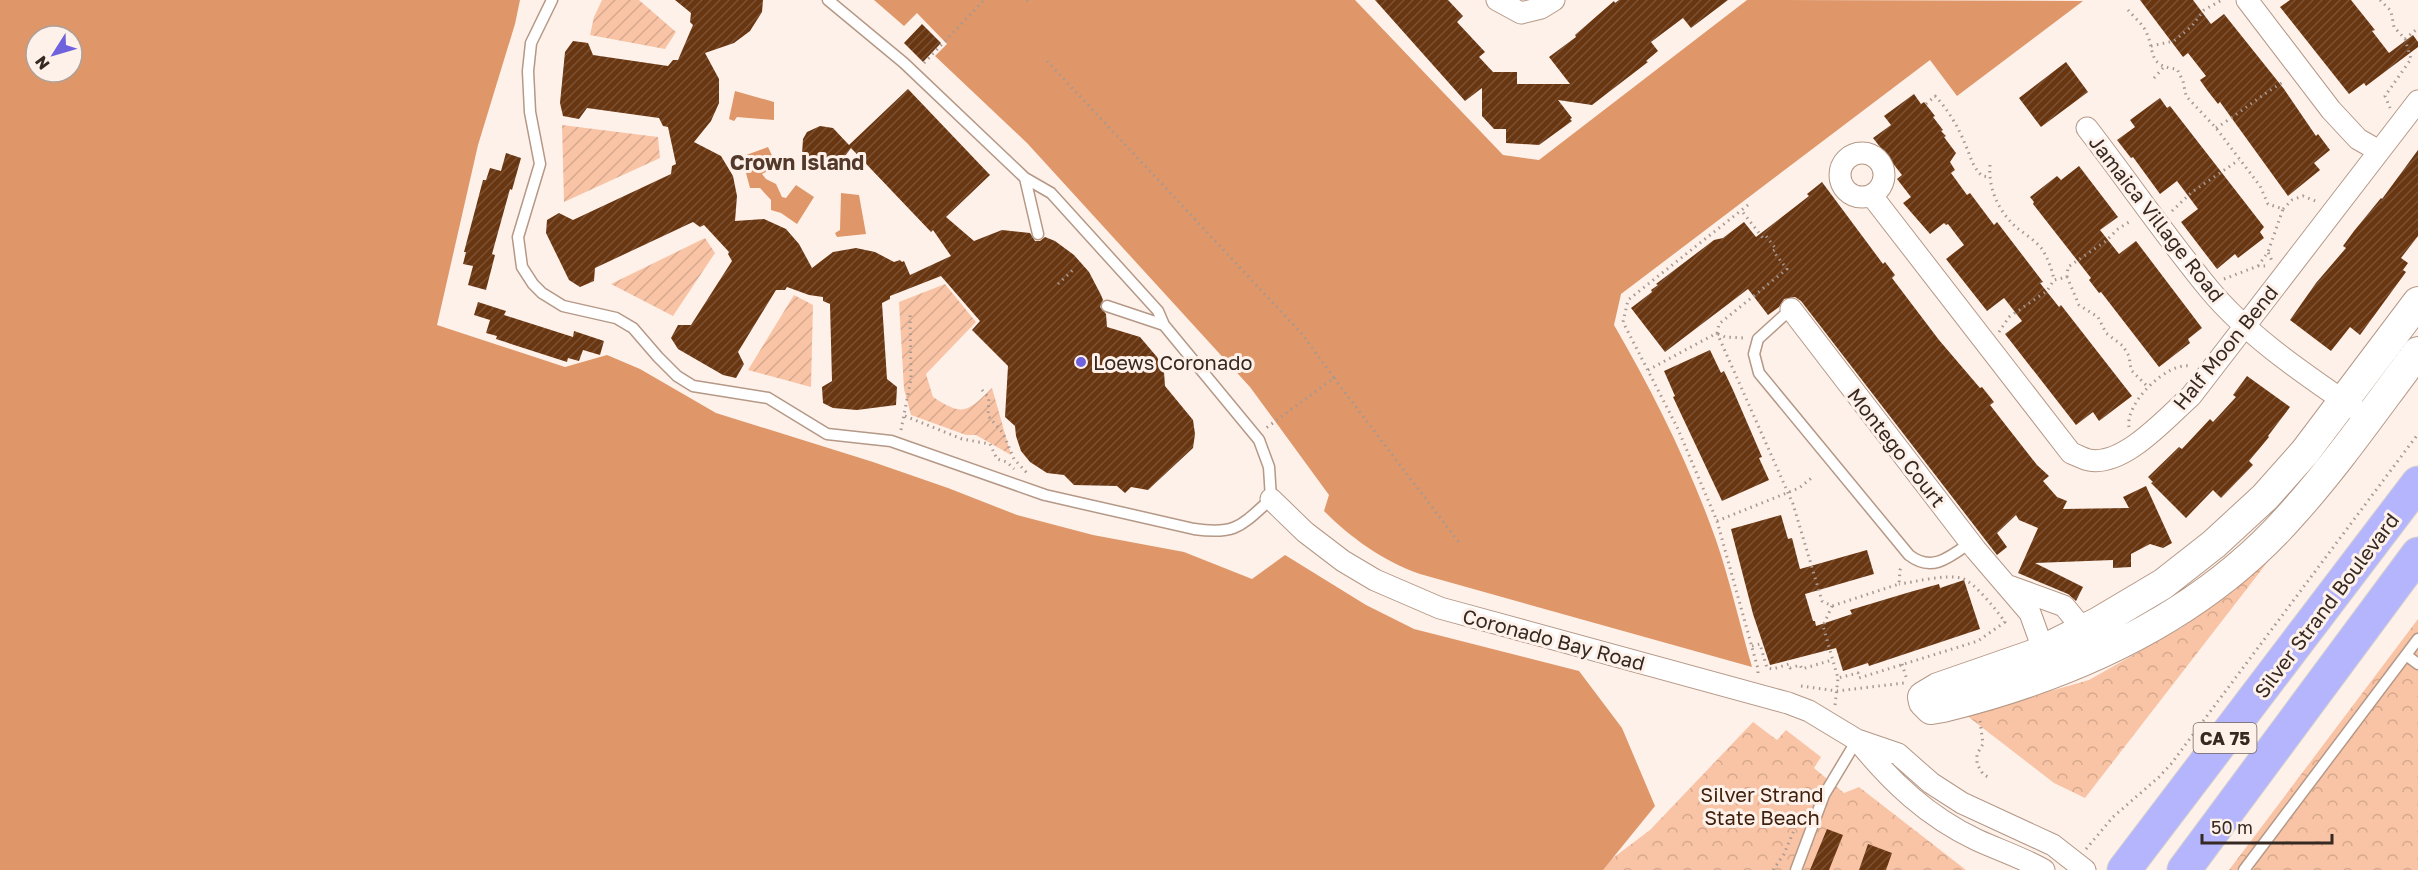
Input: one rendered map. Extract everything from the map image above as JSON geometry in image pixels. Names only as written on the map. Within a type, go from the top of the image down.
[{"type":"highway","name":"Silver Strand Boulevard","points":[[2124,870],[2418,483]]},
{"type":"highway","name":"CA 75","points":[[2184,870],[2412,562]]},
{"type":"highway","points":[[2159,870],[2174,855],[2279,723],[2327,679]]},
{"type":"street","points":[[1498,1],[1521,13],[1541,8],[1554,0]]},
{"type":"street","points":[[2247,0],[2331,110],[2358,139],[2379,152]]},
{"type":"street","name":"Half Moon Bend","points":[[1872,196],[2071,453],[2089,460],[2106,460],[2125,452],[2147,436],[2191,396],[2418,101]]},
{"type":"street","name":"Jamaica Village Road","points":[[2088,128],[2210,290],[2244,325],[2368,418]]},
{"type":"street","points":[[1848,151],[1871,155],[1879,161],[1884,180],[1880,189],[1872,196],[1862,198],[1852,196],[1844,190],[1840,181],[1840,171],[1848,151]]},
{"type":"street","points":[[2418,302],[2305,452],[2265,497],[2214,544],[2163,584],[2084,629],[2033,655],[1938,688],[1927,693],[1923,697],[1923,702],[1931,709],[1943,707],[2045,676],[2109,649],[2155,626],[2207,591],[2250,556],[2283,524],[2418,352]]},
{"type":"street","name":"Montego Court","points":[[1791,309],[1971,542],[2030,613],[2043,649]]},
{"type":"street","name":"Coronado Bay Road","points":[[1271,499],[1305,531],[1343,561],[1375,580],[1410,596],[1440,608],[1788,703],[1809,711],[1857,740],[1898,754],[1931,783],[1962,802],[2053,845],[2081,866]]},
{"type":"street","name":"Montego Court","points":[[2006,584],[2064,606],[2084,629]]},
{"type":"street","name":"Coronado Bay Road","points":[[1857,740],[1882,771],[1928,811],[1975,839],[2044,870]]},
{"type":"lane","points":[[552,0],[531,43],[528,71],[531,112],[540,164],[518,237],[522,267],[532,284],[552,301],[563,306],[616,318],[633,328],[677,376],[693,386],[768,398],[827,434],[897,443],[1045,495],[1194,529],[1229,531],[1244,524],[1271,499],[1269,467],[1259,440],[1164,325],[1158,311],[1051,193],[1024,178],[914,73],[828,0]]},
{"type":"lane","points":[[1024,178],[1038,234]]},
{"type":"lane","points":[[1107,306],[1164,325]]},
{"type":"lane","points":[[1791,309],[1758,339],[1754,354],[1759,373],[1912,557],[1921,563],[1930,564],[1951,557],[1971,542]]},
{"type":"lane","points":[[2244,870],[2418,639]]},
{"type":"lane","points":[[2406,655],[2418,664]]},
{"type":"lane","points":[[1796,870],[1824,795],[1857,740]]},
{"type":"path","points":[[914,73],[984,0]]},
{"type":"path","points":[[2151,46],[2174,41],[2192,26],[2204,10],[2222,0]]},
{"type":"path","points":[[2380,0],[2391,11],[2394,27],[2405,39],[2411,59],[2385,96],[2390,110]]},
{"type":"path","points":[[2128,10],[2144,28],[2157,64],[2163,68],[2177,69],[2183,81],[2186,96],[2216,128],[2260,186],[2268,204],[2283,209]]},
{"type":"path","points":[[2405,39],[2418,28]]},
{"type":"path","points":[[1047,61],[1302,334],[1460,544]]},
{"type":"path","points":[[2154,78],[2163,68]]},
{"type":"path","points":[[2216,128],[2244,111],[2261,95],[2285,81]]},
{"type":"path","points":[[1926,104],[1935,96],[1941,102],[1958,129],[1974,168],[1982,176],[1989,177]]},
{"type":"path","points":[[2169,214],[2192,192],[2239,160]]},
{"type":"path","points":[[1990,165],[1989,177],[1993,194],[2001,209],[2014,225],[2041,248],[2051,266],[2054,280]]},
{"type":"path","points":[[2258,266],[2268,252],[2283,209],[2292,200],[2303,196],[2320,203]]},
{"type":"path","points":[[1748,205],[1628,300],[1623,322],[1677,427],[1717,521],[1758,669]]},
{"type":"path","points":[[1741,210],[1763,238],[1766,236],[1776,249],[1773,251],[1787,269],[1719,324],[1717,333],[1793,504],[1822,601],[1832,606],[1899,584],[1949,578],[1964,579],[1991,602],[2004,622],[1978,641],[1859,678],[1858,673],[1838,678]]},
{"type":"path","points":[[2129,222],[2068,267],[2067,277],[2079,306],[2098,317],[2106,333],[2123,346],[2129,356],[2131,370],[2149,388]]},
{"type":"path","points":[[2220,281],[2258,266],[2273,266],[2268,252]]},
{"type":"path","points":[[1058,284],[1073,270]]},
{"type":"path","points":[[1997,334],[2009,317],[2047,291],[2054,280],[2067,277]]},
{"type":"path","points":[[897,443],[905,416],[911,379],[910,313]]},
{"type":"path","points":[[1717,333],[1725,337],[1758,339]]},
{"type":"path","points":[[1648,370],[1717,333]]},
{"type":"path","points":[[2129,428],[2127,418],[2138,398],[2163,375],[2182,365],[2196,367]]},
{"type":"path","points":[[1265,429],[1334,378]]},
{"type":"path","points":[[982,390],[989,399],[988,416],[1003,433],[1014,459],[1032,477]]},
{"type":"path","points":[[905,416],[962,439],[990,444],[997,459],[1007,462],[1017,472],[1023,469]]},
{"type":"path","points":[[2081,866],[2113,817],[2171,764],[2418,435]]},
{"type":"path","points":[[1717,521],[1799,488],[1814,476]]},
{"type":"path","points":[[1899,584],[1900,570],[1912,557]]},
{"type":"path","points":[[1832,606],[1823,626],[1838,678],[1837,700],[1833,710]]},
{"type":"path","points":[[1752,646],[1760,644],[1767,668],[1773,669],[1789,664],[1790,668],[1800,665],[1802,669],[1833,660]]},
{"type":"path","points":[[1902,664],[1906,675]]},
{"type":"path","points":[[1797,686],[1837,691],[1908,682]]},
{"type":"path","points":[[1979,719],[1983,744],[1977,754],[1977,764],[1983,774],[1991,779]]},
{"type":"green space","points":[[602,0],[639,0],[676,32],[665,49],[590,35],[594,17]]},
{"type":"green space","points":[[562,125],[658,137],[660,158],[564,202]]},
{"type":"green space","points":[[705,238],[715,253],[673,316],[611,284]]},
{"type":"green space","points":[[945,284],[976,322],[926,374],[933,397],[952,407],[965,409],[971,407],[992,388],[1011,455],[976,435],[966,435],[911,415],[904,389],[899,302]]},
{"type":"green space","points":[[794,295],[813,305],[811,387],[748,370]]},
{"type":"green space","points":[[2273,555],[2085,798],[2054,783],[1966,715],[2089,680],[2181,628],[2235,590]]},
{"type":"green space","points":[[2418,619],[2418,870],[2229,870]]},
{"type":"green space","name":"Silver Strand State Beach","points":[[1753,722],[1777,740],[1786,730],[1821,757],[1814,768],[1844,793],[1859,787],[1966,870],[1597,870],[1650,830]]},
{"type":"shaded area","points":[[0,0],[520,0],[515,24],[478,145],[437,325],[565,367],[607,355],[640,369],[716,413],[873,462],[1017,515],[1093,535],[1184,552],[1252,579],[1285,555],[1366,605],[1414,629],[1579,671],[1622,728],[1655,806],[1603,870],[0,870]]},
{"type":"shaded area","points":[[874,0],[1355,0],[1503,155],[1539,160],[1747,0],[2083,1],[1957,96],[1930,60],[1621,294],[1614,325],[1670,430],[1706,512],[1726,571],[1752,667],[1420,574],[1380,555],[1356,539],[1324,511],[1329,495],[1250,387],[1027,143],[935,56],[947,44],[917,13],[904,26]]},
{"type":"shaded area","points":[[735,91],[774,102],[774,120],[737,117],[734,121],[729,119]]},
{"type":"shaded area","points":[[768,147],[777,166],[762,174],[776,184],[782,197],[786,198],[796,185],[814,197],[797,224],[781,213],[771,210],[771,200],[760,188],[750,188],[746,173],[738,158]]},
{"type":"shaded area","points":[[841,193],[859,195],[866,234],[837,237],[835,233],[840,230]]},
{"type":"building","points":[[675,0],[763,0],[762,12],[750,31],[734,43],[705,53],[719,79],[719,103],[711,121],[694,142],[721,156],[733,176],[737,196],[735,221],[764,219],[786,229],[799,244],[812,268],[833,252],[856,248],[875,252],[894,262],[904,261],[910,275],[951,256],[933,230],[931,232],[851,148],[839,164],[825,170],[811,166],[802,154],[803,139],[807,132],[820,126],[833,128],[849,145],[908,89],[990,175],[946,217],[974,241],[1002,230],[1030,233],[1035,241],[1040,241],[1045,237],[1055,241],[1074,255],[1089,272],[1101,295],[1103,300],[1100,307],[1106,314],[1107,327],[1140,337],[1157,357],[1164,372],[1165,386],[1193,420],[1195,434],[1193,448],[1148,490],[1131,487],[1125,493],[1117,486],[1074,485],[1064,475],[1047,473],[1030,462],[1021,451],[1015,426],[1005,417],[1008,366],[972,330],[980,321],[941,276],[890,296],[890,299],[882,303],[887,379],[897,387],[896,405],[857,410],[833,408],[823,403],[822,387],[832,381],[830,304],[823,301],[823,297],[809,295],[787,287],[785,290],[776,290],[738,352],[744,364],[736,378],[723,375],[678,349],[671,338],[678,325],[691,325],[732,261],[729,252],[704,225],[700,227],[693,222],[595,268],[594,281],[580,287],[569,280],[546,233],[547,220],[559,213],[573,220],[671,174],[672,166],[676,164],[668,127],[663,126],[659,118],[587,108],[579,119],[563,116],[560,103],[565,52],[573,41],[588,43],[593,55],[668,66],[673,60],[678,60],[693,25],[690,22],[691,13]]},
{"type":"building","points":[[1375,0],[1448,0],[1463,16],[1457,22],[1485,52],[1479,57],[1493,72],[1517,72],[1517,84],[1570,84],[1549,57],[1576,37],[1575,35],[1614,1],[1615,3],[1619,0],[1728,0],[1691,28],[1683,18],[1651,42],[1658,51],[1646,61],[1648,62],[1592,105],[1558,100],[1572,121],[1539,145],[1506,143],[1506,129],[1494,129],[1482,116],[1482,88],[1465,101]]},
{"type":"building","points":[[2140,0],[2193,0],[2211,24],[2224,14],[2284,89],[2316,136],[2318,134],[2330,150],[2314,163],[2320,170],[2288,196],[2220,102],[2218,104],[2200,80],[2206,76],[2188,53],[2183,57]]},
{"type":"building","points":[[2290,0],[2351,0],[2375,30],[2372,31],[2389,53],[2413,35],[2418,42],[2418,47],[2366,86],[2364,83],[2349,94],[2280,7]]},
{"type":"building","points":[[922,24],[941,43],[923,62],[904,43]]},
{"type":"building","points":[[2066,62],[2088,92],[2041,127],[2019,98]]},
{"type":"building","points":[[1914,94],[1921,104],[1924,102],[1935,116],[1933,117],[1946,136],[1944,137],[1956,153],[1950,162],[1955,170],[1951,173],[1967,195],[1970,193],[1994,225],[1997,222],[2043,282],[2040,283],[2059,307],[2061,305],[2132,396],[2099,421],[2093,412],[2076,425],[2005,334],[2022,321],[2004,298],[1987,311],[1946,259],[1964,245],[1948,224],[1944,223],[1930,234],[1903,203],[1911,197],[1897,179],[1902,175],[1873,138],[1891,125],[1884,116]]},
{"type":"building","points":[[2160,98],[2167,108],[2170,106],[2264,227],[2260,232],[2264,238],[2238,258],[2235,254],[2217,269],[2181,222],[2198,209],[2177,181],[2160,194],[2133,157],[2131,158],[2117,140],[2135,127],[2130,120]]},
{"type":"building","points":[[2418,150],[2418,236],[2401,258],[2408,263],[2403,270],[2406,272],[2360,335],[2350,327],[2331,351],[2290,320],[2316,283],[2346,248],[2343,246],[2354,231],[2382,199]]},
{"type":"building","points":[[506,153],[521,158],[492,254],[495,255],[486,290],[468,285],[473,266],[463,264],[466,252],[464,252],[483,180],[486,180],[490,168],[501,171]]},
{"type":"building","points":[[2079,166],[2118,217],[2100,230],[2119,254],[2136,241],[2202,328],[2188,339],[2190,343],[2159,367],[2101,292],[2099,293],[2089,280],[2091,278],[2033,204],[2030,197],[2057,176],[2061,180]]},
{"type":"building","points":[[1822,182],[1883,264],[1885,262],[1895,275],[1892,278],[1939,340],[1980,388],[1982,387],[1994,402],[1990,405],[2037,465],[2049,476],[2043,481],[2057,497],[2067,501],[2063,509],[2129,508],[2123,497],[2146,486],[2172,543],[2163,548],[2150,544],[2131,554],[2131,567],[2113,568],[2113,560],[2035,563],[2083,587],[2076,601],[2068,594],[2018,573],[2038,528],[2019,520],[2016,515],[1997,533],[2007,547],[1997,555],[1801,301],[1795,297],[1784,299],[1779,307],[1768,315],[1748,289],[1665,352],[1631,308],[1652,292],[1651,290],[1658,285],[1656,284],[1714,240],[1723,238],[1744,222],[1756,237],[1809,196],[1807,194]]},
{"type":"building","points":[[478,302],[506,311],[504,315],[573,337],[574,331],[604,341],[600,355],[583,350],[579,361],[568,358],[567,362],[496,339],[497,336],[486,333],[490,320],[474,315]]},
{"type":"building","points":[[1710,350],[1721,373],[1724,371],[1733,390],[1762,457],[1759,458],[1769,480],[1722,501],[1673,397],[1675,396],[1664,371]]},
{"type":"building","points":[[2247,376],[2290,407],[2249,461],[2253,465],[2221,498],[2213,490],[2186,518],[2151,483],[2153,482],[2148,477],[2179,447],[2182,449],[2210,419],[2213,422],[2236,397],[2233,395]]},
{"type":"building","points":[[1781,515],[1788,539],[1792,538],[1800,569],[1867,550],[1874,574],[1805,594],[1816,626],[1852,614],[1850,610],[1939,584],[1940,588],[1964,580],[1980,629],[1869,666],[1868,663],[1843,671],[1836,648],[1770,665],[1753,614],[1731,529]]},
{"type":"building","points":[[1827,829],[1843,835],[1829,870],[1810,870]]},
{"type":"building","points":[[1868,844],[1892,853],[1886,870],[1859,870]]},
{"type":"place","name":"Loews Coronado","points":[[1081,362]]},
{"type":"district","name":"Crown Island","points":[[797,162]]}]
